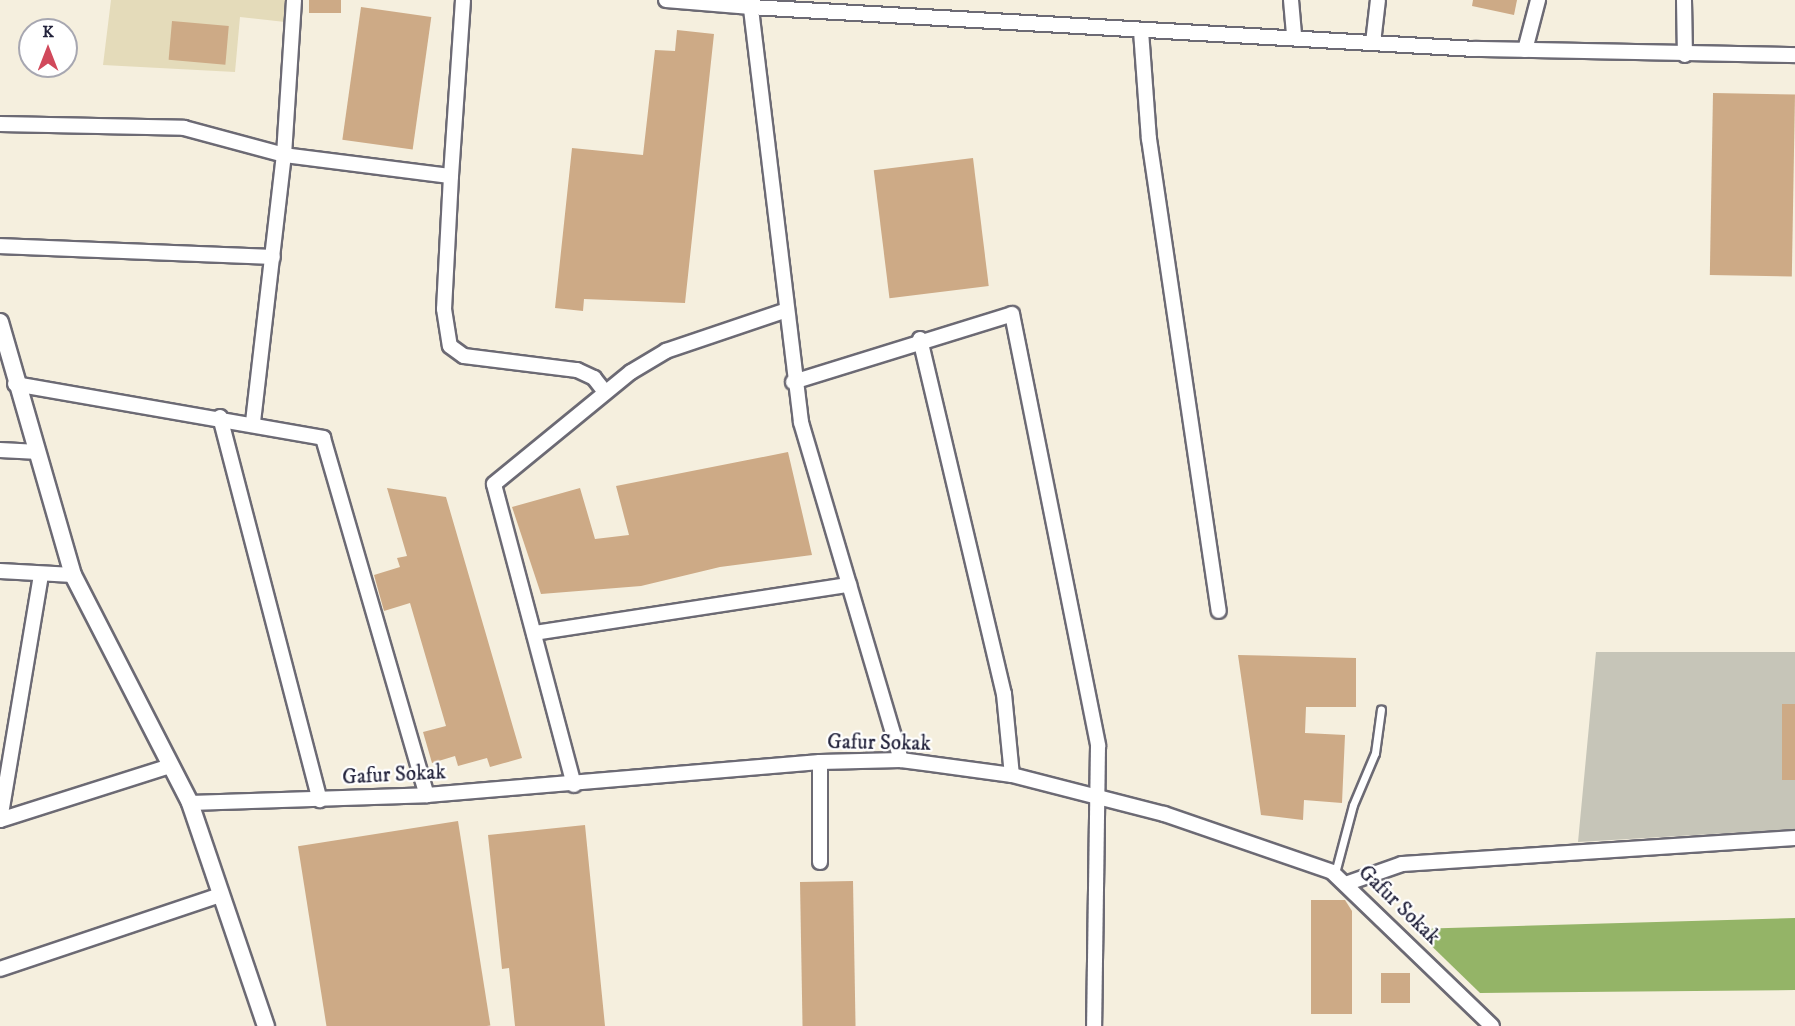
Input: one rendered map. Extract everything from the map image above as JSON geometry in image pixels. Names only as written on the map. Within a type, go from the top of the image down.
[{"type":"street","points":[[253,422],[284,155],[294,0]]},
{"type":"street","points":[[463,0],[444,309],[450,346],[464,356],[577,370],[594,378],[605,392]]},
{"type":"street","points":[[666,0],[751,3],[1141,31],[1373,43],[1685,55],[1795,55]]},
{"type":"street","points":[[1291,0],[1294,38]]},
{"type":"street","points":[[1373,43],[1378,0]]},
{"type":"street","points":[[1525,50],[1538,0]]},
{"type":"street","points":[[1684,0],[1685,55]]},
{"type":"street","points":[[751,3],[793,381],[849,585],[901,760]]},
{"type":"street","points":[[1141,31],[1149,139],[1219,611]]},
{"type":"street","points":[[0,124],[183,128],[284,155],[451,176]]},
{"type":"street","points":[[0,246],[273,257]]},
{"type":"street","points":[[574,785],[494,484],[605,392],[666,351],[784,311]]},
{"type":"street","points":[[793,381],[920,339],[1012,314],[1098,746],[1100,799],[1093,831],[1094,1026]]},
{"type":"street","points":[[0,322],[34,452],[73,575],[190,803],[266,1026]]},
{"type":"street","points":[[920,339],[1004,694],[1012,776]]},
{"type":"street","points":[[15,384],[253,422],[323,438],[427,795]]},
{"type":"street","points":[[220,417],[320,800]]},
{"type":"street","points":[[0,450],[34,452]]},
{"type":"street","points":[[0,571],[73,575]]},
{"type":"street","points":[[41,575],[0,820],[170,766]]},
{"type":"street","points":[[534,633],[849,585]]},
{"type":"street","name":"Gafur Sokak","points":[[190,803],[427,795],[574,785],[820,762],[901,760],[1012,776],[1274,848],[1335,874],[1348,883],[1492,1026]]},
{"type":"street","points":[[820,762],[820,862]]},
{"type":"street","points":[[1348,883],[1402,864],[1795,838]]},
{"type":"street","points":[[0,969],[220,895]]},
{"type":"lane","points":[[1335,874],[1353,805],[1375,753],[1381,709]]},
{"type":"shaded area","points":[[111,0],[287,0],[285,22],[240,17],[235,72],[103,65]]},
{"type":"shaded area","points":[[1596,652],[1795,652],[1795,829],[1578,842]]},
{"type":"green space","points":[[1795,918],[1795,990],[1480,993],[1414,929]]},
{"type":"building","points":[[309,0],[341,0],[341,13],[309,13]]},
{"type":"building","points":[[1473,0],[1517,0],[1514,15],[1472,6]]},
{"type":"building","points":[[361,7],[431,17],[413,150],[342,140]]},
{"type":"building","points":[[172,21],[229,26],[225,65],[169,60]]},
{"type":"building","points":[[677,30],[714,34],[685,303],[584,299],[583,311],[555,308],[572,148],[643,155],[655,50],[675,51]]},
{"type":"building","points":[[1713,93],[1795,94],[1792,276],[1710,275]]},
{"type":"building","points":[[973,158],[989,286],[889,298],[874,170]]},
{"type":"building","points":[[788,452],[812,555],[720,567],[641,586],[541,594],[512,507],[580,488],[595,539],[629,535],[616,486]]},
{"type":"building","points":[[387,488],[446,497],[522,758],[490,767],[487,758],[458,766],[455,756],[432,763],[423,732],[446,726],[410,603],[384,611],[374,575],[400,567],[397,558],[407,556]]},
{"type":"building","points":[[1238,655],[1356,658],[1356,707],[1306,707],[1305,733],[1345,735],[1342,803],[1304,800],[1303,820],[1261,815]]},
{"type":"building","points":[[1782,704],[1795,704],[1795,780],[1782,780]]},
{"type":"building","points":[[458,821],[490,1025],[326,1026],[298,846]]},
{"type":"building","points":[[585,825],[605,1026],[515,1026],[509,968],[502,969],[488,835]]},
{"type":"building","points":[[853,881],[856,1026],[803,1026],[800,882]]},
{"type":"building","points":[[1311,900],[1345,900],[1352,911],[1352,1014],[1311,1014]]},
{"type":"building","points":[[1381,973],[1410,973],[1410,1003],[1381,1003]]}]
